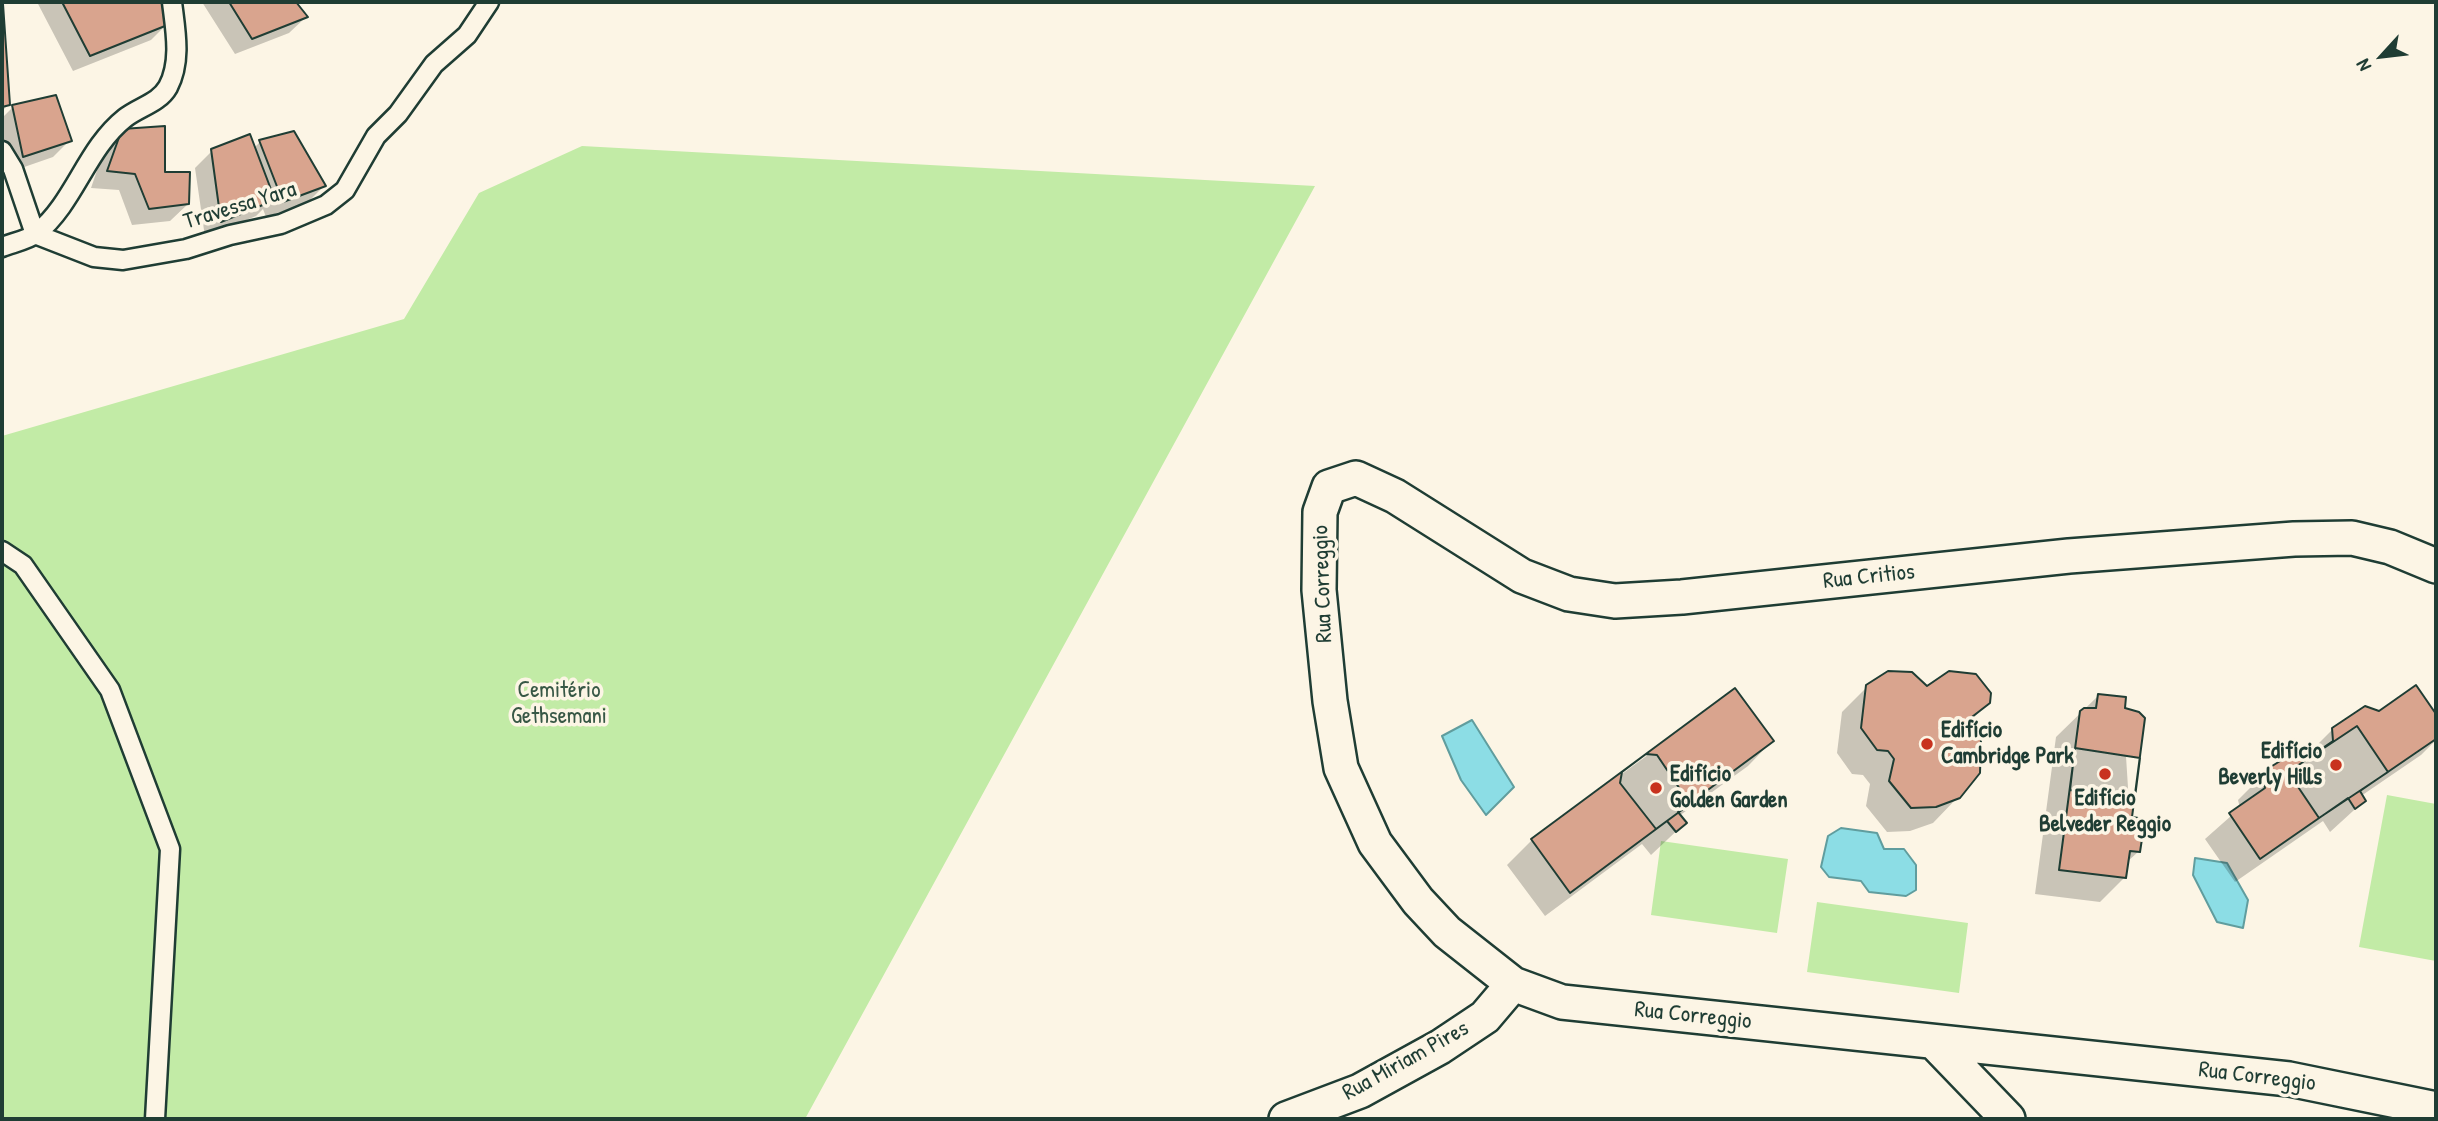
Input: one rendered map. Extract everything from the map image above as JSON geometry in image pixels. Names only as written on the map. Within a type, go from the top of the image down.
[{"type":"street","name":"Rua Critios","points":[[1329,487],[1356,478],[1395,496],[1522,576],[1569,594],[1615,601],[1682,597],[2069,556],[2294,539],[2351,538],[2390,547],[2436,566]]},
{"type":"street","name":"Rua Correggio","points":[[1329,487],[1320,512],[1319,590],[1330,701],[1341,768],[1375,844],[1418,901],[1447,932],[1513,984],[1562,1002],[2289,1079],[2436,1109]]},
{"type":"street","name":"Rua Miriam Pires","points":[[1286,1119],[1360,1091],[1440,1047],[1485,1017],[1513,984]]},
{"type":"street","points":[[1934,1042],[2008,1119]]},
{"type":"lane","points":[[2,247],[35,234],[72,191],[101,144],[125,118],[157,100],[168,87],[174,69],[177,39],[172,2]]},
{"type":"lane","name":"Travessa Yara","points":[[35,234],[94,257],[122,260],[186,249],[230,235],[281,224],[326,205],[345,190],[376,136],[398,114],[435,64],[467,35],[489,2]]},
{"type":"lane","points":[[2,151],[13,169],[35,234]]},
{"type":"lane","points":[[2,551],[23,565],[110,690],[170,849],[155,1119]]},
{"type":"green space","name":"Cemitério Gethsemani","points":[[582,146],[1315,186],[805,1119],[2,1119],[2,436],[404,319],[479,193]]},
{"type":"green space","points":[[2387,795],[2436,804],[2436,961],[2359,947]]},
{"type":"green space","points":[[1661,841],[1788,859],[1777,933],[1651,915]]},
{"type":"green space","points":[[1817,902],[1968,923],[1959,993],[1807,972]]},
{"type":"water","points":[[1472,720],[1514,787],[1486,815],[1461,780],[1442,736]]},
{"type":"water","points":[[1841,828],[1877,833],[1884,849],[1904,849],[1916,865],[1916,890],[1906,896],[1869,892],[1861,881],[1829,877],[1821,867],[1828,836]]},
{"type":"water","points":[[2195,858],[2227,863],[2248,900],[2243,928],[2217,922],[2193,875]]},
{"type":"building","points":[[62,2],[163,2],[170,24],[90,56]]},
{"type":"building","points":[[229,2],[296,2],[308,17],[252,39]]},
{"type":"building","points":[[2,4],[10,105],[2,107]]},
{"type":"building","points":[[56,95],[72,141],[23,157],[12,105]]},
{"type":"building","points":[[165,126],[165,172],[190,172],[189,204],[149,209],[135,174],[107,171],[122,129]]},
{"type":"building","points":[[294,131],[326,186],[283,202],[259,140]]},
{"type":"building","points":[[250,134],[275,200],[221,222],[211,149]]},
{"type":"building","name":"Edifício Cambridge Park","points":[[1888,671],[1912,672],[1927,686],[1949,671],[1976,674],[1991,693],[1990,703],[1968,720],[1981,739],[1980,773],[1960,798],[1936,807],[1911,808],[1889,781],[1894,759],[1888,751],[1877,750],[1861,728],[1866,685]]},
{"type":"building","name":"Edifício Beverly Hills","points":[[2416,685],[2436,714],[2436,739],[2360,791],[2366,801],[2355,809],[2348,798],[2260,859],[2229,813],[2265,788],[2261,773],[2296,751],[2308,758],[2333,741],[2332,728],[2365,706],[2379,711]]},
{"type":"building","name":"Edifício Golden Garden","points":[[1735,688],[1774,741],[1678,812],[1687,823],[1676,832],[1667,821],[1570,893],[1531,839]]},
{"type":"building","name":"Edifício Belveder Reggio","points":[[2098,694],[2126,697],[2125,708],[2139,712],[2145,718],[2132,817],[2145,819],[2140,852],[2130,851],[2126,878],[2059,870],[2080,711],[2084,708],[2096,708]]},
{"type":"building","points":[[2357,726],[2388,772],[2319,818],[2288,772]]},
{"type":"building","points":[[2075,748],[2140,758],[2135,797],[2070,790]]},
{"type":"building","points":[[1646,754],[1657,755],[1690,804],[1656,829],[1620,783],[1622,772]]},
{"type":"place","name":"Edifício Cambridge Park","points":[[1927,744]]},
{"type":"place","name":"Edifício Beverly Hills","points":[[2336,765]]},
{"type":"place","name":"Edifício Belveder Reggio","points":[[2105,774]]},
{"type":"place","name":"Edifício Golden Garden","points":[[1656,788]]}]
